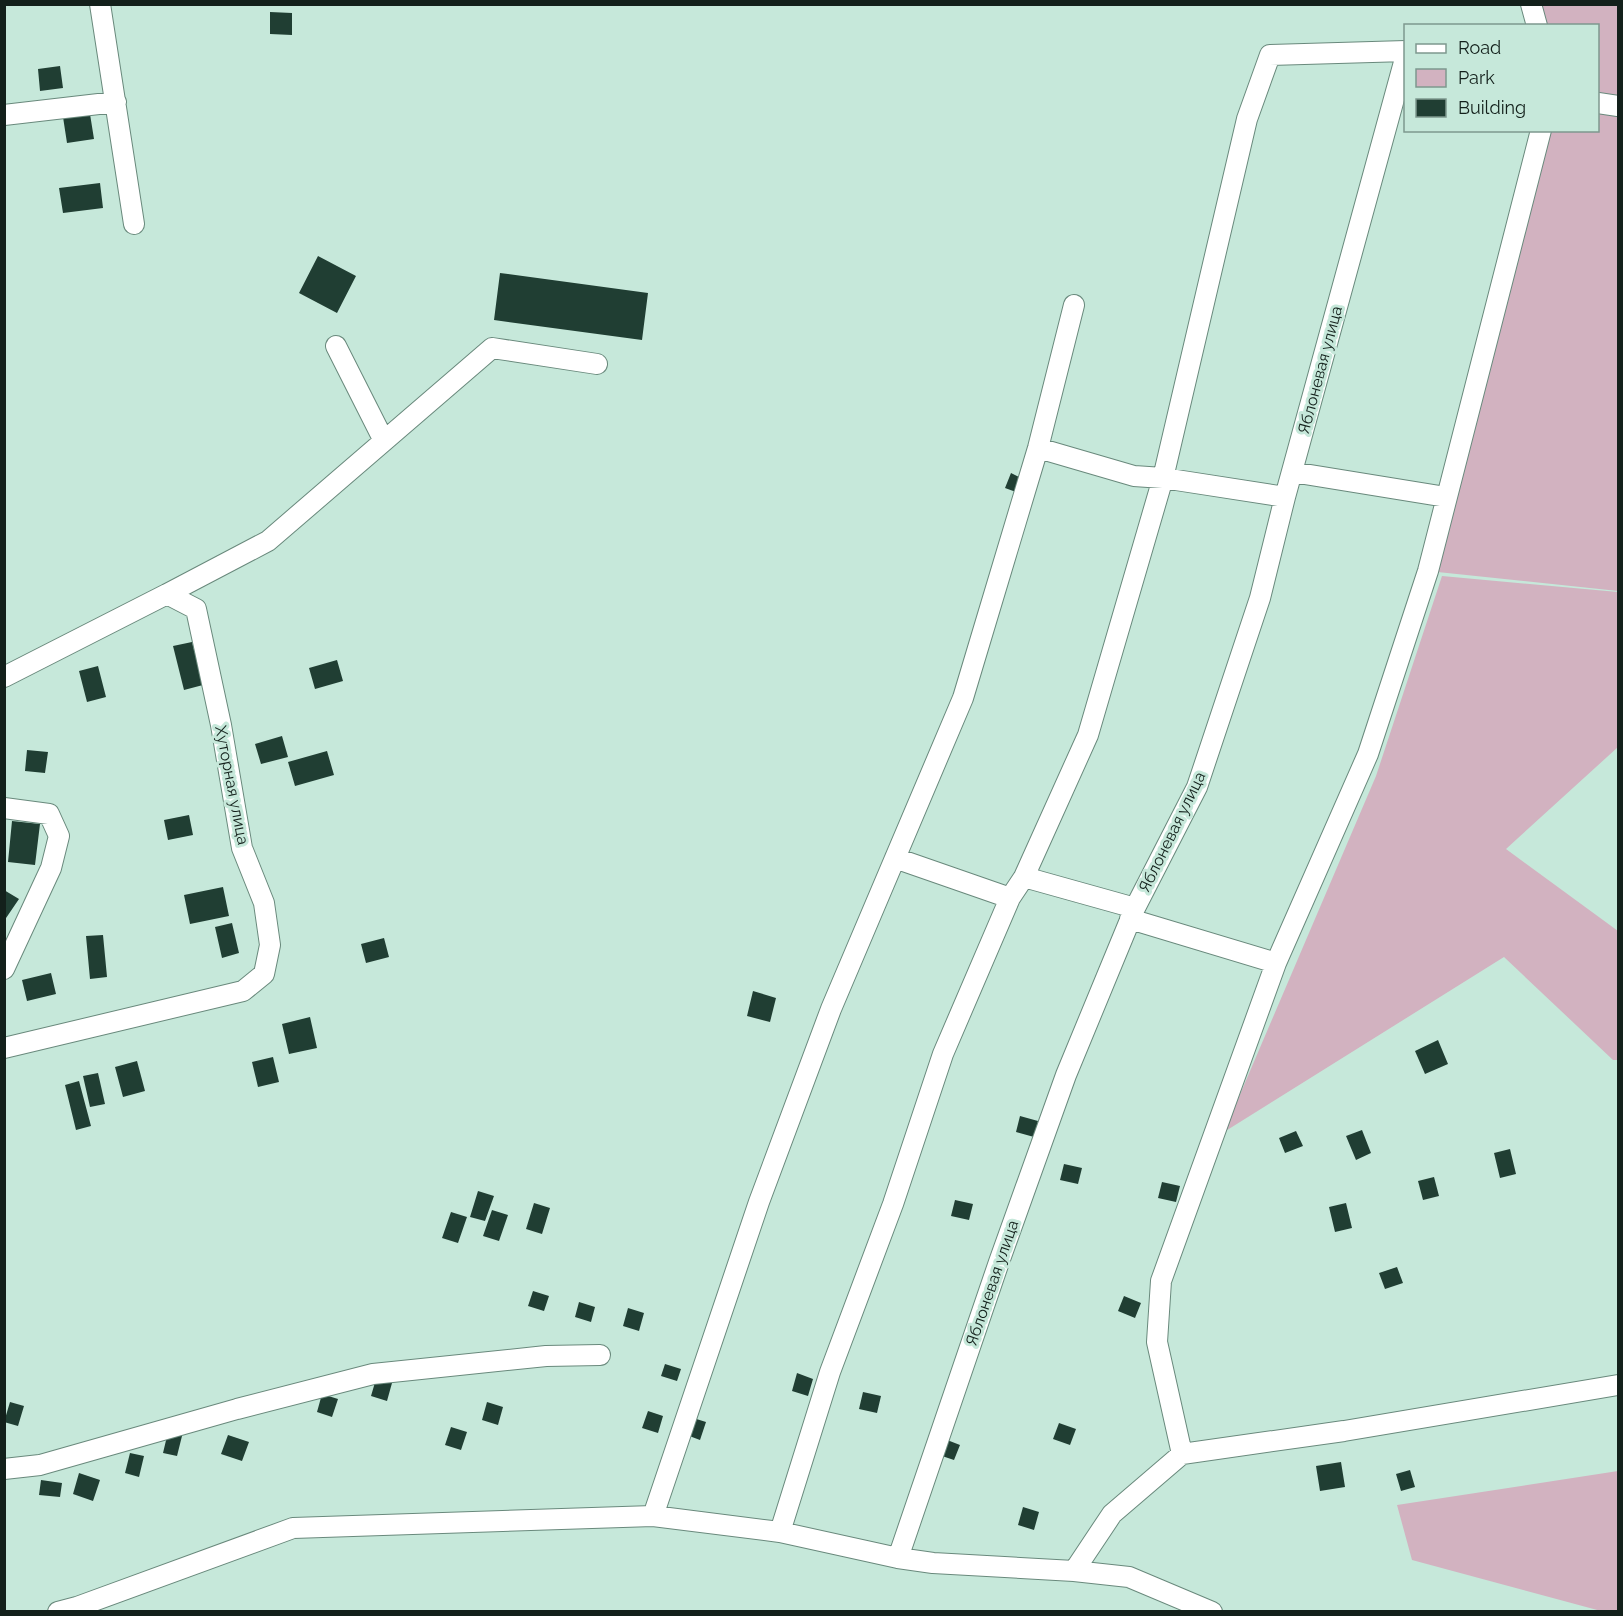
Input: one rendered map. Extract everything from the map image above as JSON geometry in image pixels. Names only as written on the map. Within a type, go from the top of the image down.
[{"type":"street","points":[[100,4],[134,224]]},
{"type":"street","points":[[1531,4],[1536,24]]},
{"type":"street","points":[[780,1532],[830,1372],[892,1204],[943,1054],[1011,898],[1024,877],[1088,735],[1163,478],[1247,119],[1270,55],[1404,53]]},
{"type":"street","name":"Яблоневая улица","points":[[898,1558],[1062,1086],[1132,913],[1197,787],[1260,598],[1285,497],[1404,60]]},
{"type":"street","points":[[4,115],[116,102]]},
{"type":"street","points":[[1599,104],[1618,106]]},
{"type":"street","points":[[1182,1454],[1156,1342],[1161,1281],[1276,963],[1368,754],[1428,572],[1540,132]]},
{"type":"street","points":[[653,1516],[759,1202],[831,1009],[963,698],[1038,448],[1074,305]]},
{"type":"street","points":[[336,346],[384,441]]},
{"type":"street","points":[[4,677],[268,541],[492,348],[597,364]]},
{"type":"street","points":[[1038,448],[1134,476],[1163,478],[1285,497]]},
{"type":"street","points":[[1292,472],[1446,497]]},
{"type":"street","name":"Хуторная улица","points":[[4,1048],[243,990],[264,974],[270,945],[264,903],[242,848],[221,725],[196,609],[167,594]]},
{"type":"street","points":[[4,807],[49,814],[59,836],[51,868],[4,969]]},
{"type":"street","points":[[895,858],[1011,898]]},
{"type":"street","points":[[1024,877],[1276,963]]},
{"type":"street","points":[[4,1469],[40,1465],[237,1409],[373,1374],[546,1356],[600,1355]]},
{"type":"street","points":[[1074,1571],[1112,1514],[1182,1454],[1344,1431],[1440,1413],[1618,1385]]},
{"type":"street","points":[[58,1611],[77,1607],[293,1528],[653,1516],[780,1532],[898,1558],[933,1563],[1074,1571],[1129,1577],[1212,1611]]},
{"type":"green space","points":[[1531,5],[1618,5],[1618,591],[1428,571],[1541,132],[1599,132],[1599,24],[1537,24]]},
{"type":"green space","points":[[1442,576],[1618,592],[1618,747],[1506,849],[1618,931],[1618,1060],[1613,1060],[1504,957],[1224,1132],[1376,776]]},
{"type":"green space","points":[[1618,1471],[1618,1611],[1601,1611],[1412,1560],[1397,1505]]},
{"type":"building","points":[[270,12],[292,13],[292,35],[270,34]]},
{"type":"building","points":[[60,66],[63,88],[40,91],[38,69]]},
{"type":"building","points":[[90,114],[94,139],[67,143],[63,117]]},
{"type":"building","points":[[100,183],[103,208],[63,213],[59,188]]},
{"type":"building","points":[[318,256],[356,276],[337,313],[299,293]]},
{"type":"building","points":[[500,273],[648,293],[642,340],[494,320]]},
{"type":"building","points":[[1011,473],[1021,478],[1016,492],[1005,488]]},
{"type":"building","points":[[192,642],[203,685],[184,690],[173,646]]},
{"type":"building","points":[[337,660],[343,681],[315,689],[309,668]]},
{"type":"building","points":[[98,666],[106,697],[87,702],[79,671]]},
{"type":"building","points":[[282,736],[288,757],[261,764],[255,744]]},
{"type":"building","points":[[27,750],[48,752],[45,773],[25,771]]},
{"type":"building","points":[[327,751],[334,775],[295,786],[288,762]]},
{"type":"building","points":[[189,815],[193,835],[168,840],[164,820]]},
{"type":"building","points":[[12,821],[40,824],[35,865],[8,862]]},
{"type":"building","points":[[223,887],[229,916],[190,924],[184,895]]},
{"type":"building","points":[[4,890],[19,899],[4,921]]},
{"type":"building","points":[[232,923],[239,953],[222,958],[215,927]]},
{"type":"building","points":[[103,935],[107,977],[90,979],[86,936]]},
{"type":"building","points":[[384,938],[389,957],[366,963],[361,944]]},
{"type":"building","points":[[51,973],[56,994],[27,1001],[22,980]]},
{"type":"building","points":[[753,991],[776,998],[770,1022],[747,1016]]},
{"type":"building","points":[[310,1017],[317,1048],[289,1054],[282,1024]]},
{"type":"building","points":[[1438,1040],[1448,1064],[1425,1074],[1415,1051]]},
{"type":"building","points":[[273,1057],[279,1082],[258,1087],[252,1062]]},
{"type":"building","points":[[137,1061],[145,1091],[123,1097],[115,1067]]},
{"type":"building","points":[[98,1073],[105,1104],[90,1107],[83,1076]]},
{"type":"building","points":[[79,1081],[91,1126],[76,1130],[65,1085]]},
{"type":"building","points":[[1020,1116],[1038,1121],[1034,1137],[1016,1132]]},
{"type":"building","points":[[1362,1130],[1371,1153],[1356,1160],[1346,1136]]},
{"type":"building","points":[[1296,1131],[1303,1146],[1285,1153],[1279,1138]]},
{"type":"building","points":[[1510,1149],[1516,1174],[1500,1178],[1494,1153]]},
{"type":"building","points":[[1064,1164],[1082,1168],[1078,1184],[1060,1180]]},
{"type":"building","points":[[1434,1177],[1439,1196],[1423,1200],[1418,1181]]},
{"type":"building","points":[[1162,1182],[1180,1186],[1176,1202],[1158,1198]]},
{"type":"building","points":[[478,1191],[494,1196],[485,1221],[470,1217]]},
{"type":"building","points":[[955,1200],[973,1204],[969,1220],[951,1216]]},
{"type":"building","points":[[534,1203],[550,1208],[542,1234],[526,1229]]},
{"type":"building","points":[[1346,1203],[1352,1228],[1335,1232],[1329,1207]]},
{"type":"building","points":[[492,1210],[508,1215],[499,1241],[483,1236]]},
{"type":"building","points":[[451,1212],[467,1217],[458,1243],[442,1238]]},
{"type":"building","points":[[1397,1267],[1403,1283],[1385,1289],[1379,1273]]},
{"type":"building","points":[[533,1291],[549,1296],[544,1311],[528,1306]]},
{"type":"building","points":[[1124,1296],[1141,1303],[1135,1318],[1118,1311]]},
{"type":"building","points":[[579,1302],[595,1307],[591,1322],[575,1317]]},
{"type":"building","points":[[628,1308],[644,1313],[639,1331],[623,1326]]},
{"type":"building","points":[[665,1364],[681,1369],[677,1381],[661,1376]]},
{"type":"building","points":[[797,1373],[813,1379],[808,1396],[792,1391]]},
{"type":"building","points":[[376,1379],[392,1383],[387,1401],[371,1396]]},
{"type":"building","points":[[863,1392],[881,1396],[877,1413],[859,1409]]},
{"type":"building","points":[[322,1394],[338,1399],[332,1417],[317,1412]]},
{"type":"building","points":[[10,1402],[24,1406],[18,1426],[4,1422]]},
{"type":"building","points":[[487,1402],[503,1407],[498,1425],[482,1420]]},
{"type":"building","points":[[648,1411],[663,1416],[658,1433],[642,1428]]},
{"type":"building","points":[[690,1417],[706,1422],[700,1440],[684,1434]]},
{"type":"building","points":[[1059,1423],[1076,1429],[1070,1445],[1053,1439]]},
{"type":"building","points":[[451,1427],[467,1432],[461,1450],[445,1445]]},
{"type":"building","points":[[168,1432],[182,1436],[177,1456],[163,1453]]},
{"type":"building","points":[[228,1435],[249,1442],[242,1461],[221,1454]]},
{"type":"building","points":[[942,1438],[960,1445],[954,1460],[936,1454]]},
{"type":"building","points":[[130,1453],[144,1456],[139,1477],[125,1473]]},
{"type":"building","points":[[1341,1462],[1345,1487],[1320,1491],[1316,1466]]},
{"type":"building","points":[[1410,1470],[1415,1487],[1401,1491],[1396,1474]]},
{"type":"building","points":[[79,1473],[100,1480],[93,1501],[73,1494]]},
{"type":"building","points":[[41,1480],[62,1483],[60,1497],[39,1495]]},
{"type":"building","points":[[1023,1507],[1039,1512],[1034,1530],[1018,1525]]}]
